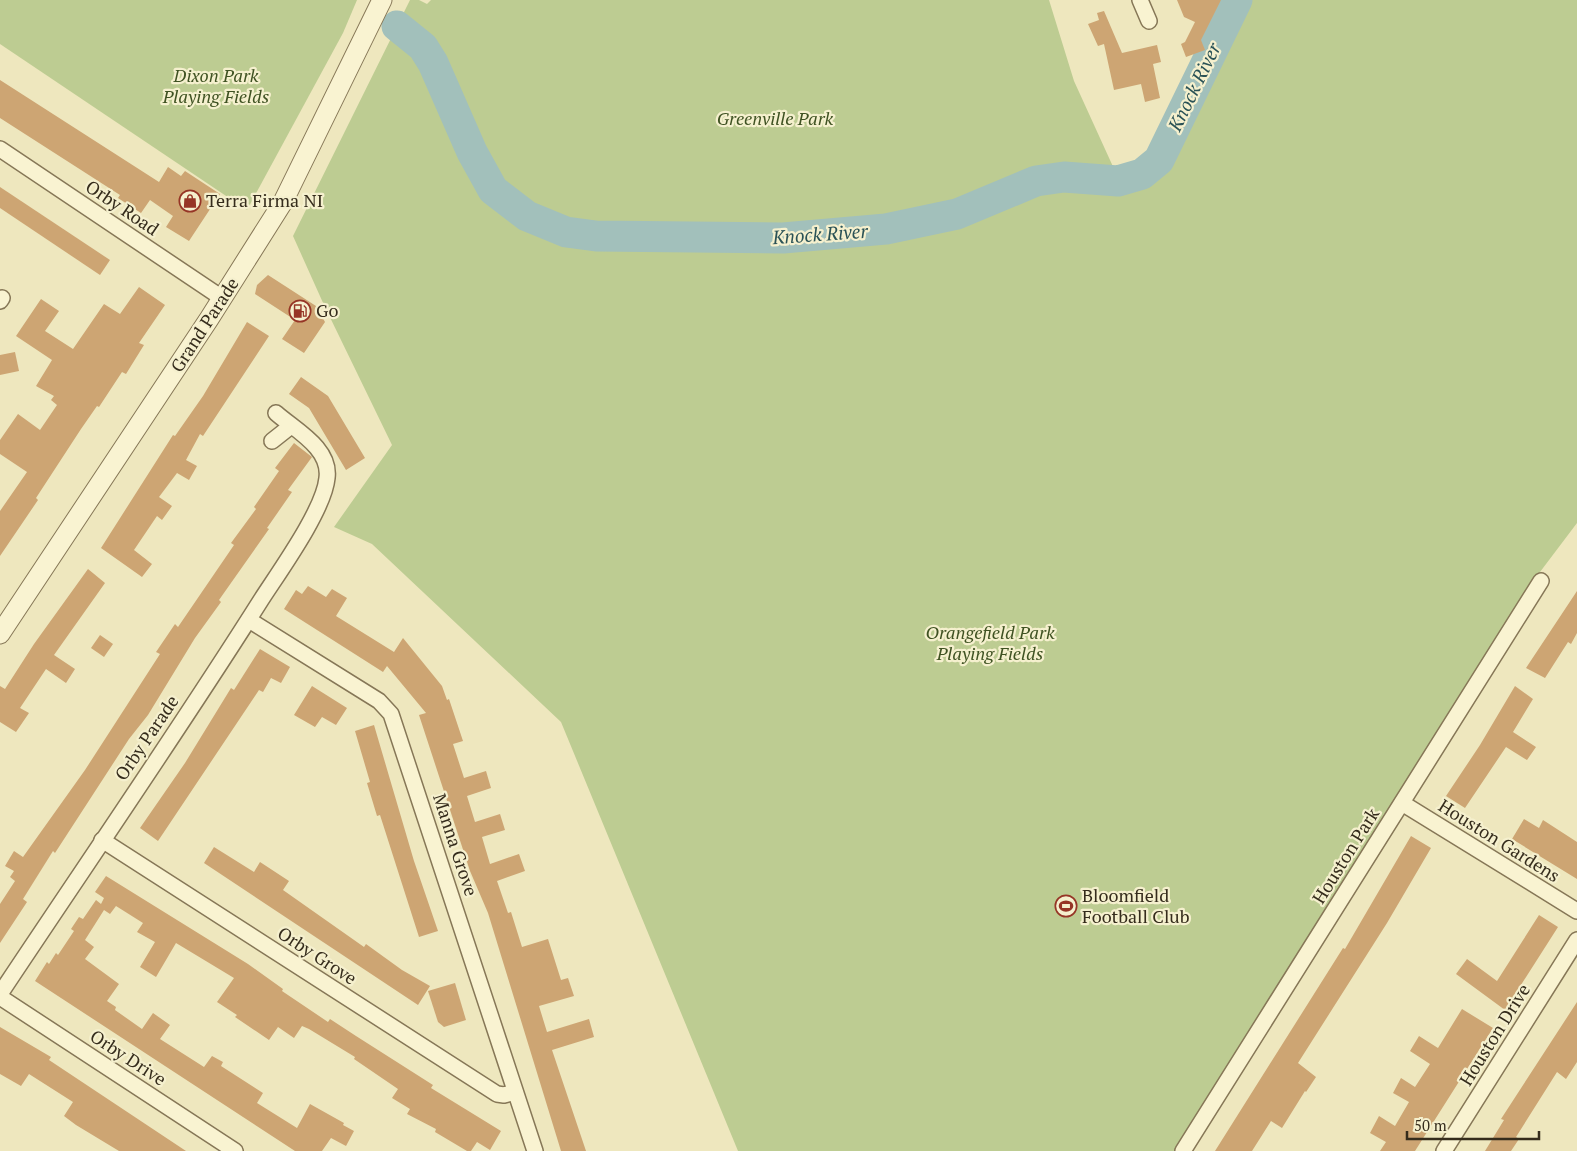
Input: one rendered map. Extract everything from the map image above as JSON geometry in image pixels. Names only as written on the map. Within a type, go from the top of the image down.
[{"type":"street","name":"Grand Parade","points":[[0,634],[222,298],[283,202],[382,0]]},
{"type":"street","points":[[1140,0],[1149,21]]},
{"type":"street","name":"Orby Road","points":[[0,148],[222,298]]},
{"type":"street","name":"Orby Parade","points":[[0,995],[249,620],[295,547],[320,501],[327,478],[325,462],[312,442],[276,413]]},
{"type":"street","points":[[272,440],[291,426]]},
{"type":"street","name":"Houston Park","points":[[1183,1151],[1541,581]]},
{"type":"street","name":"Manna Grove","points":[[249,620],[379,701],[391,714],[535,1151]]},
{"type":"street","name":"Houston Gardens","points":[[1402,803],[1577,911]]},
{"type":"street","name":"Orby Grove","points":[[102,840],[497,1094],[504,1095],[515,1092]]},
{"type":"street","name":"Houston Drive","points":[[1444,1151],[1577,940]]},
{"type":"street","name":"Orby Drive","points":[[0,995],[235,1151]]},
{"type":"green space","name":"Dixon Park Playing Fields","points":[[0,0],[357,0],[343,33],[247,210],[0,44]]},
{"type":"green space","name":"Orangefield Park Playing Fields","points":[[410,0],[419,0],[427,4],[431,0],[1049,0],[1074,81],[1115,171],[1137,169],[1156,148],[1222,0],[1577,0],[1577,523],[1540,572],[1174,1151],[738,1151],[561,722],[372,544],[334,527],[392,445],[324,305],[293,236]]},
{"type":"building","points":[[1177,0],[1221,0],[1201,40],[1205,50],[1186,57],[1181,44],[1185,42],[1195,22],[1184,17]]},
{"type":"building","points":[[1104,11],[1122,53],[1157,45],[1161,62],[1153,64],[1160,98],[1145,102],[1141,84],[1114,90],[1104,44],[1098,46],[1088,24],[1099,20],[1097,13]]},
{"type":"building","points":[[0,80],[159,182],[168,167],[181,176],[185,171],[220,194],[189,241],[166,227],[173,216],[150,200],[141,213],[118,198],[120,195],[0,118]]},
{"type":"building","points":[[0,187],[110,260],[100,275],[0,208]]},
{"type":"building","name":"Go","points":[[268,275],[316,306],[325,322],[304,353],[282,339],[295,320],[255,294],[257,285]]},
{"type":"building","points":[[139,287],[165,305],[139,343],[144,345],[126,374],[122,372],[99,407],[97,406],[81,429],[36,498],[38,500],[0,556],[0,511],[27,472],[0,454],[0,440],[18,414],[40,430],[57,405],[51,400],[54,396],[36,386],[52,360],[16,336],[41,299],[59,311],[45,331],[73,349],[104,304],[120,314]]},
{"type":"building","points":[[247,322],[269,336],[203,436],[200,434],[186,460],[197,466],[189,480],[177,473],[159,497],[172,506],[162,520],[157,516],[134,550],[152,564],[142,577],[101,548],[173,435],[175,436],[203,396]]},
{"type":"building","points":[[15,352],[19,371],[0,375],[0,355]]},
{"type":"building","points":[[301,377],[328,396],[365,458],[346,470],[309,408],[289,394]]},
{"type":"building","points":[[294,443],[312,457],[288,490],[292,492],[267,528],[269,529],[219,600],[221,602],[195,638],[148,715],[129,739],[55,853],[53,851],[23,899],[27,902],[0,943],[0,904],[15,881],[10,877],[14,871],[5,866],[14,851],[23,857],[85,770],[160,654],[156,652],[175,624],[178,627],[234,545],[231,543],[256,509],[254,507],[279,471],[275,468]]},
{"type":"building","points":[[88,569],[105,583],[54,655],[75,669],[66,683],[46,669],[20,708],[29,713],[16,732],[0,722],[0,686],[5,689],[34,644]]},
{"type":"building","points":[[308,586],[326,597],[332,589],[347,598],[336,616],[394,652],[403,638],[442,686],[447,700],[449,699],[463,741],[453,744],[464,778],[486,771],[491,788],[467,796],[475,822],[500,814],[505,830],[482,837],[490,864],[519,854],[525,871],[497,881],[508,913],[511,912],[522,947],[548,939],[561,980],[568,978],[574,996],[539,1006],[547,1032],[589,1019],[594,1037],[552,1050],[586,1151],[561,1151],[488,913],[470,871],[419,715],[426,713],[387,666],[383,672],[284,609],[296,590],[302,594]]},
{"type":"building","points":[[1577,591],[1577,633],[1571,644],[1568,642],[1545,678],[1526,668]]},
{"type":"building","points":[[100,635],[113,644],[104,657],[91,648]]},
{"type":"building","points":[[260,649],[290,667],[281,683],[271,678],[263,692],[259,690],[158,841],[140,828],[185,763],[231,688],[234,690]]},
{"type":"building","points":[[312,686],[347,708],[336,725],[322,717],[315,727],[294,715]]},
{"type":"building","points":[[1515,686],[1533,699],[1513,732],[1536,747],[1527,760],[1506,747],[1465,808],[1446,796],[1480,745]]},
{"type":"building","points":[[374,725],[414,861],[438,931],[419,937],[380,815],[377,816],[367,783],[370,782],[355,731]]},
{"type":"building","points":[[1524,819],[1539,828],[1543,820],[1577,842],[1577,879],[1512,839]]},
{"type":"building","points":[[1411,836],[1431,848],[1387,923],[1298,1063],[1316,1077],[1282,1128],[1271,1121],[1252,1151],[1215,1151],[1343,948],[1345,949]]},
{"type":"building","points":[[214,847],[254,872],[260,862],[289,881],[283,890],[364,947],[366,944],[402,970],[430,986],[418,1005],[204,863]]},
{"type":"building","points":[[106,876],[248,964],[283,989],[282,991],[328,1022],[330,1019],[433,1085],[431,1088],[501,1131],[490,1150],[477,1142],[471,1151],[467,1151],[435,1132],[436,1129],[407,1114],[410,1109],[392,1098],[398,1089],[354,1059],[355,1057],[309,1029],[302,1026],[294,1038],[278,1027],[269,1040],[217,1002],[234,978],[176,943],[156,977],[140,967],[155,942],[137,932],[143,923],[116,906],[110,914],[104,910],[85,940],[94,947],[85,959],[119,984],[107,1001],[116,1007],[115,1010],[142,1029],[153,1013],[170,1025],[160,1039],[204,1067],[212,1056],[223,1062],[221,1066],[263,1093],[257,1103],[297,1128],[310,1104],[344,1123],[343,1125],[354,1131],[346,1146],[331,1138],[322,1151],[295,1151],[35,981],[47,962],[49,964],[56,953],[58,955],[74,931],[71,929],[79,917],[83,919],[96,900],[101,904],[104,898],[95,892]]},
{"type":"building","points":[[1539,915],[1558,927],[1505,1010],[1456,974],[1467,959],[1497,981]]},
{"type":"building","points":[[455,983],[466,1020],[444,1027],[438,1022],[428,991]]},
{"type":"building","points":[[1577,1002],[1577,1062],[1566,1079],[1557,1072],[1516,1137],[1519,1139],[1511,1151],[1485,1151],[1504,1120],[1501,1119]]},
{"type":"building","points":[[1462,1009],[1493,1028],[1415,1151],[1380,1151],[1386,1142],[1370,1133],[1379,1116],[1395,1126],[1409,1102],[1393,1093],[1401,1078],[1415,1087],[1430,1064],[1410,1051],[1419,1036],[1438,1048]]},
{"type":"building","points":[[0,1027],[51,1057],[49,1060],[186,1151],[119,1151],[76,1125],[64,1116],[73,1102],[29,1074],[21,1086],[0,1074]]},
{"type":"waterway","name":"Knock River","points":[[397,26],[423,47],[433,63],[472,152],[493,190],[527,216],[566,232],[596,236],[783,238],[886,229],[957,214],[1036,181],[1064,177],[1118,181],[1142,174],[1159,160],[1237,0]]},
{"type":"place","name":"Terra Firma NI","points":[[190,201]]},
{"type":"place","name":"Go","points":[[300,311]]},
{"type":"place","name":"Bloomfield Football Club","points":[[1066,906]]},
{"type":"park label","name":"Greenville Park","points":[[775,119]]}]
